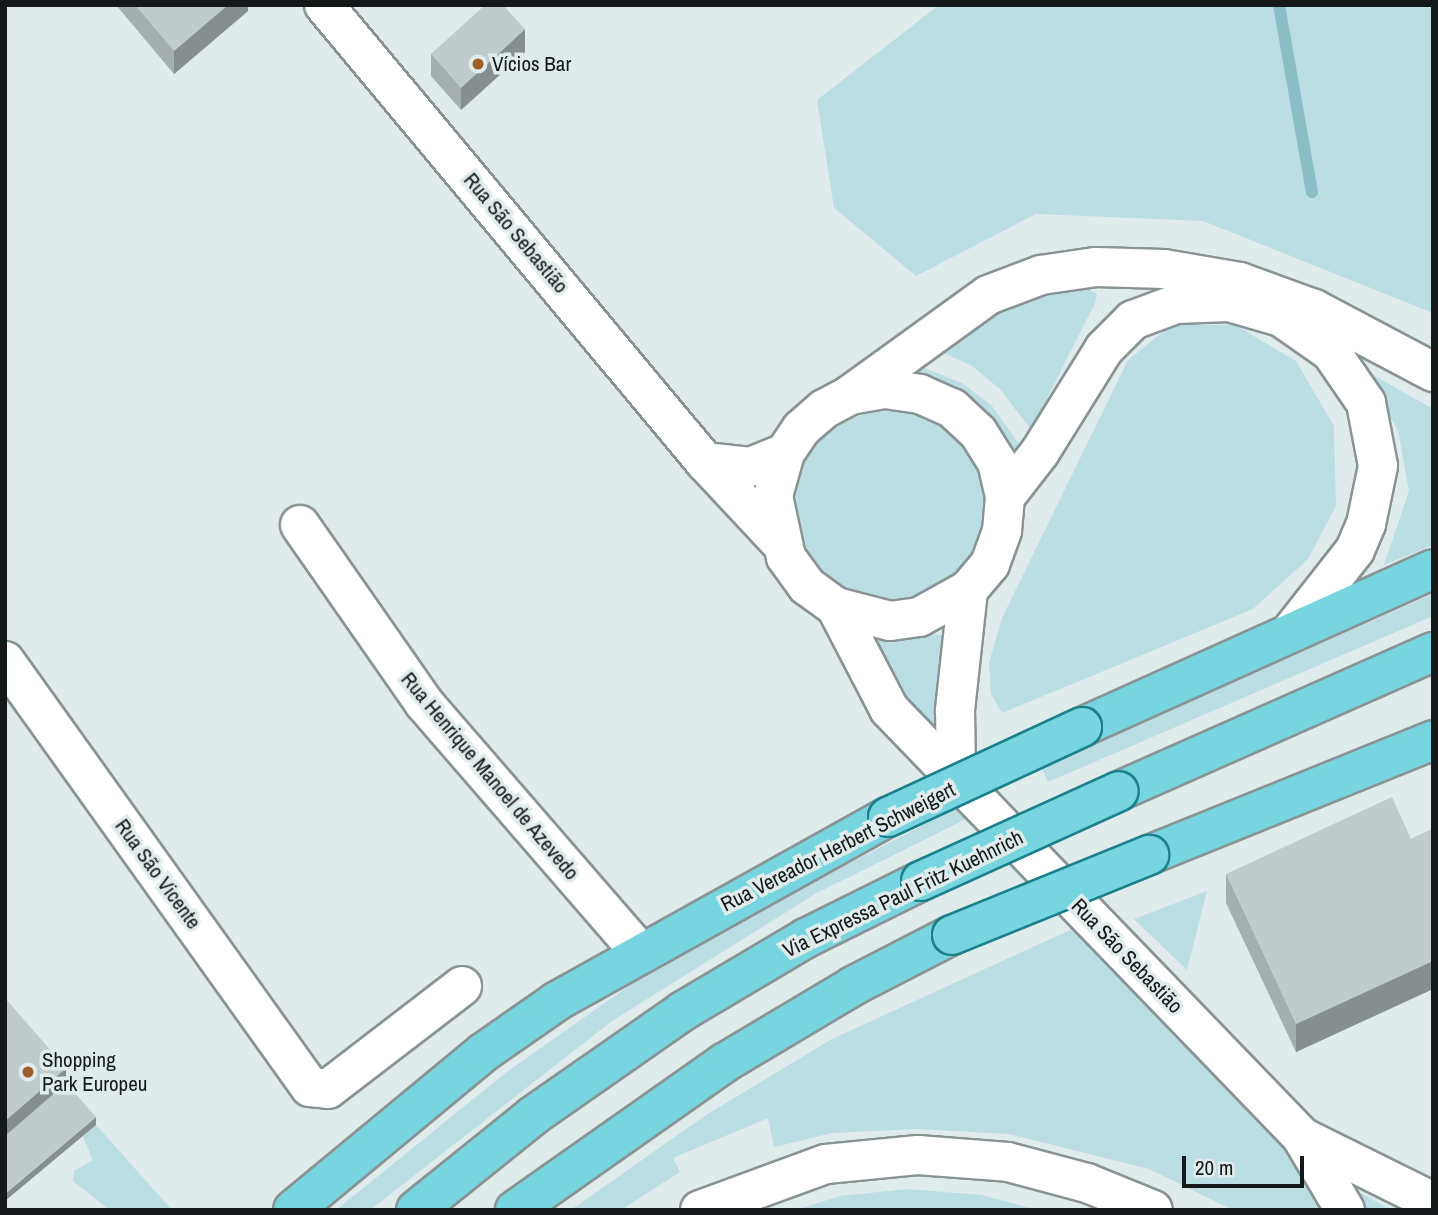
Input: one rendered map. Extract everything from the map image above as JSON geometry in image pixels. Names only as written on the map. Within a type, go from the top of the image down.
[{"type":"main road","name":"Rua Vereador Herbert Schweigert","points":[[293,1210],[484,1052],[556,1002],[640,952],[888,817],[1292,630],[1433,569]]},
{"type":"main road","name":"Via Expressa Paul Fritz Kuehnrich","points":[[416,1210],[534,1115],[684,1011],[806,938],[921,881],[1433,652]]},
{"type":"main road","points":[[515,1210],[724,1063],[853,986],[952,935],[1433,740]]},
{"type":"street","name":"Rua São Sebastião","points":[[324,5],[705,462],[779,541]]},
{"type":"street","points":[[850,395],[885,389],[920,394],[952,408],[978,432],[997,463],[1005,497],[1002,531],[989,564],[968,590],[945,607],[900,620],[862,617],[836,607],[807,586],[779,541],[773,496],[785,453],[801,429],[988,295],[1041,275],[1096,267],[1164,269],[1240,282],[1314,309],[1433,372]]},
{"type":"street","points":[[1005,497],[1040,452],[1104,349],[1133,320],[1176,304],[1229,302],[1281,317],[1331,352],[1366,404],[1378,466],[1355,550],[1292,630]]},
{"type":"street","points":[[705,462],[750,467],[785,453]]},
{"type":"street","name":"Rua Henrique Manoel de Azevedo","points":[[300,525],[424,703],[640,952]]},
{"type":"street","points":[[956,773],[956,699],[968,590]]},
{"type":"street","name":"Rua São Sebastião","points":[[836,607],[889,709],[956,773],[1118,948],[1301,1136],[1345,1210]]},
{"type":"street","name":"Rua São Vicente","points":[[5,661],[310,1087],[328,1089],[462,986]]},
{"type":"street","name":"Rua São Sebastião","points":[[1301,1136],[1433,1202]]},
{"type":"street","points":[[699,1210],[826,1164],[918,1155],[1009,1162],[1087,1183],[1153,1210]]},
{"type":"shaded area","points":[[939,5],[1433,5],[1433,313],[1203,221],[1036,214],[916,276],[834,208],[817,100]]},
{"type":"shaded area","points":[[1082,286],[1097,294],[1095,303],[1031,430],[1001,390],[972,366],[935,349],[1014,297]]},
{"type":"shaded area","points":[[1173,324],[1235,325],[1296,361],[1334,426],[1336,506],[1308,559],[1253,609],[1002,713],[991,694],[989,663],[1002,618],[1128,360]]},
{"type":"shaded area","points":[[917,365],[962,383],[992,406],[1022,448],[1012,465],[901,378]]},
{"type":"shaded area","points":[[1361,368],[1433,409],[1433,545],[1384,565],[1409,491],[1398,430]]},
{"type":"shaded area","points":[[890,411],[927,418],[958,439],[979,470],[986,507],[979,544],[958,575],[927,596],[890,603],[853,596],[822,575],[801,544],[794,507],[801,470],[822,439],[853,418]]},
{"type":"shaded area","points":[[1433,594],[1433,616],[1048,782],[1041,767]]},
{"type":"shaded area","points":[[862,632],[943,635],[940,734],[908,707]]},
{"type":"shaded area","points":[[962,805],[968,818],[815,894],[612,1021],[370,1210],[336,1210],[508,1071],[670,957]]},
{"type":"shaded area","points":[[1207,891],[1187,970],[1134,919]]},
{"type":"shaded area","points":[[1070,930],[1086,934],[1285,1134],[1332,1210],[1233,1210],[1149,1169],[1009,1134],[917,1129],[832,1133],[774,1147],[768,1118],[673,1158],[680,1172],[621,1210],[571,1210],[706,1115],[832,1039]]},
{"type":"shaded area","points":[[96,1125],[172,1210],[109,1210],[73,1181],[74,1171],[93,1160],[83,1136]]},
{"type":"shaded area","points":[[907,1189],[982,1195],[1038,1210],[796,1210],[840,1196]]},
{"type":"shaded area","points":[[1354,1189],[1386,1207],[1395,1210],[1363,1210]]},
{"type":"building","points":[[135,5],[228,5],[174,51]]},
{"type":"building","points":[[485,5],[503,5],[525,29],[461,88],[431,54]]},
{"type":"building","points":[[1392,797],[1411,839],[1433,829],[1433,961],[1296,1024],[1226,874]]},
{"type":"building","name":"Shopping Park Europeu","points":[[5,998],[66,1068],[5,1121]]},
{"type":"building","points":[[66,1083],[96,1117],[5,1194],[5,1136]]},
{"type":"waterway","points":[[1279,5],[1312,192]]},
{"type":"place","name":"Vícios Bar","points":[[478,64]]},
{"type":"place","name":"Shopping Park Europeu","points":[[28,1072]]}]
